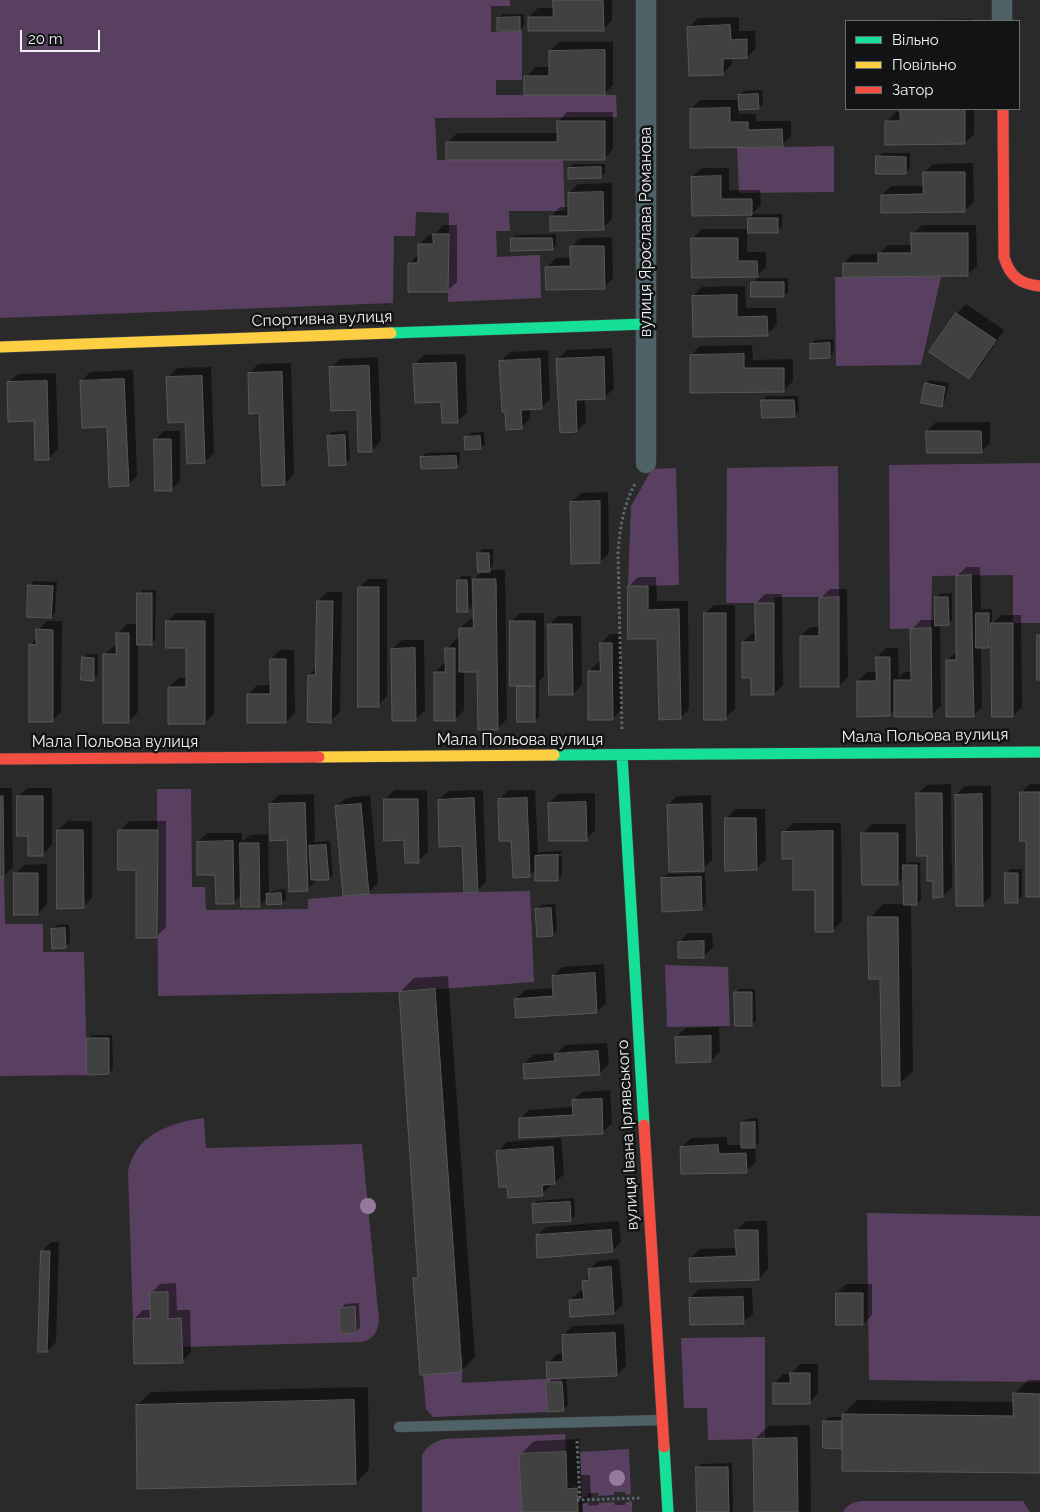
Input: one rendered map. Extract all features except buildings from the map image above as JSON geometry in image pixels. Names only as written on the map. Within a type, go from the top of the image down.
[{"type":"street","name":"вулиця Ярослава Романова","points":[[646,0],[646,463]]},
{"type":"street","points":[[1002,0],[1002,20]]},
{"type":"street","points":[[1003,110],[1004,256],[1008,271],[1016,280],[1040,286]]},
{"type":"street","name":"Спортивна вулиця","points":[[0,347],[646,324]]},
{"type":"street","name":"Мала Польова вулиця","points":[[0,759],[1040,752]]},
{"type":"street","name":"вулиця Івана Ірлявського","points":[[622,755],[668,1512]]},
{"type":"lane","points":[[399,1427],[662,1420]]},
{"type":"path","points":[[622,755],[619,534],[627,499],[646,463]]},
{"type":"path","points":[[576,1422],[579,1500],[643,1498]]},
{"type":"shaded area","points":[[0,0],[510,0],[510,6],[491,6],[491,32],[522,31],[522,80],[496,80],[496,95],[616,95],[617,117],[435,118],[437,160],[563,160],[565,211],[509,211],[510,231],[496,231],[497,257],[540,255],[541,298],[448,302],[449,213],[416,212],[415,236],[394,236],[393,303],[0,318]]},
{"type":"shaded area","points":[[834,146],[834,192],[739,193],[737,148]]},
{"type":"shaded area","points":[[835,277],[941,277],[921,365],[836,366]]},
{"type":"shaded area","points":[[1040,463],[1040,623],[1013,623],[1013,575],[932,576],[931,628],[890,629],[889,465]]},
{"type":"shaded area","points":[[838,466],[839,597],[774,597],[774,603],[726,603],[727,468]]},
{"type":"shaded area","points":[[676,468],[679,585],[628,586],[631,506],[652,469]]},
{"type":"shaded area","points":[[157,789],[191,789],[192,887],[205,887],[206,910],[308,909],[308,899],[369,894],[530,891],[534,982],[399,992],[158,996]]},
{"type":"shaded area","points":[[0,877],[4,877],[5,924],[43,924],[43,952],[84,952],[87,1075],[0,1076]]},
{"type":"shaded area","points":[[665,965],[728,967],[730,1026],[667,1027]]},
{"type":"shaded area","points":[[204,1118],[206,1148],[362,1144],[379,1321],[376,1332],[372,1337],[361,1342],[182,1347],[181,1319],[168,1319],[167,1292],[150,1292],[150,1318],[133,1319],[128,1172],[130,1162],[138,1148],[154,1134],[173,1125]]},
{"type":"shaded area","points":[[867,1213],[1040,1216],[1040,1382],[869,1380]]},
{"type":"shaded area","points":[[765,1337],[765,1439],[708,1440],[707,1408],[684,1408],[681,1338]]},
{"type":"shaded area","points":[[462,1372],[462,1383],[562,1378],[562,1382],[546,1382],[548,1412],[433,1417],[426,1409],[423,1375]]},
{"type":"shaded area","points":[[565,1434],[566,1452],[519,1454],[522,1512],[422,1512],[422,1456],[426,1449],[434,1443],[444,1439]]},
{"type":"shaded area","points":[[629,1449],[631,1494],[626,1495],[625,1492],[614,1492],[614,1495],[598,1496],[598,1493],[588,1493],[588,1497],[582,1497],[580,1452]]},
{"type":"shaded area","points":[[632,1501],[632,1512],[583,1512],[582,1503],[588,1503],[589,1506],[614,1502],[615,1505],[625,1505],[626,1502]]},
{"type":"shaded area","points":[[863,1501],[1023,1501],[1030,1512],[843,1512],[851,1504]]},
{"type":"traffic: fast","points":[[391,333],[646,324]]},
{"type":"traffic: fast","points":[[554,755],[1040,752]]},
{"type":"traffic: fast","points":[[622,755],[644,1125]]},
{"type":"traffic: fast","points":[[664,1447],[668,1512]]},
{"type":"traffic: slow","points":[[0,347],[391,333]]},
{"type":"traffic: slow","points":[[319,757],[554,755]]},
{"type":"traffic: jam","points":[[1003,110],[1004,257],[1009,270],[1017,278],[1021,281],[1040,286]]},
{"type":"traffic: jam","points":[[0,759],[319,757]]},
{"type":"traffic: jam","points":[[644,1125],[664,1447]]}]
